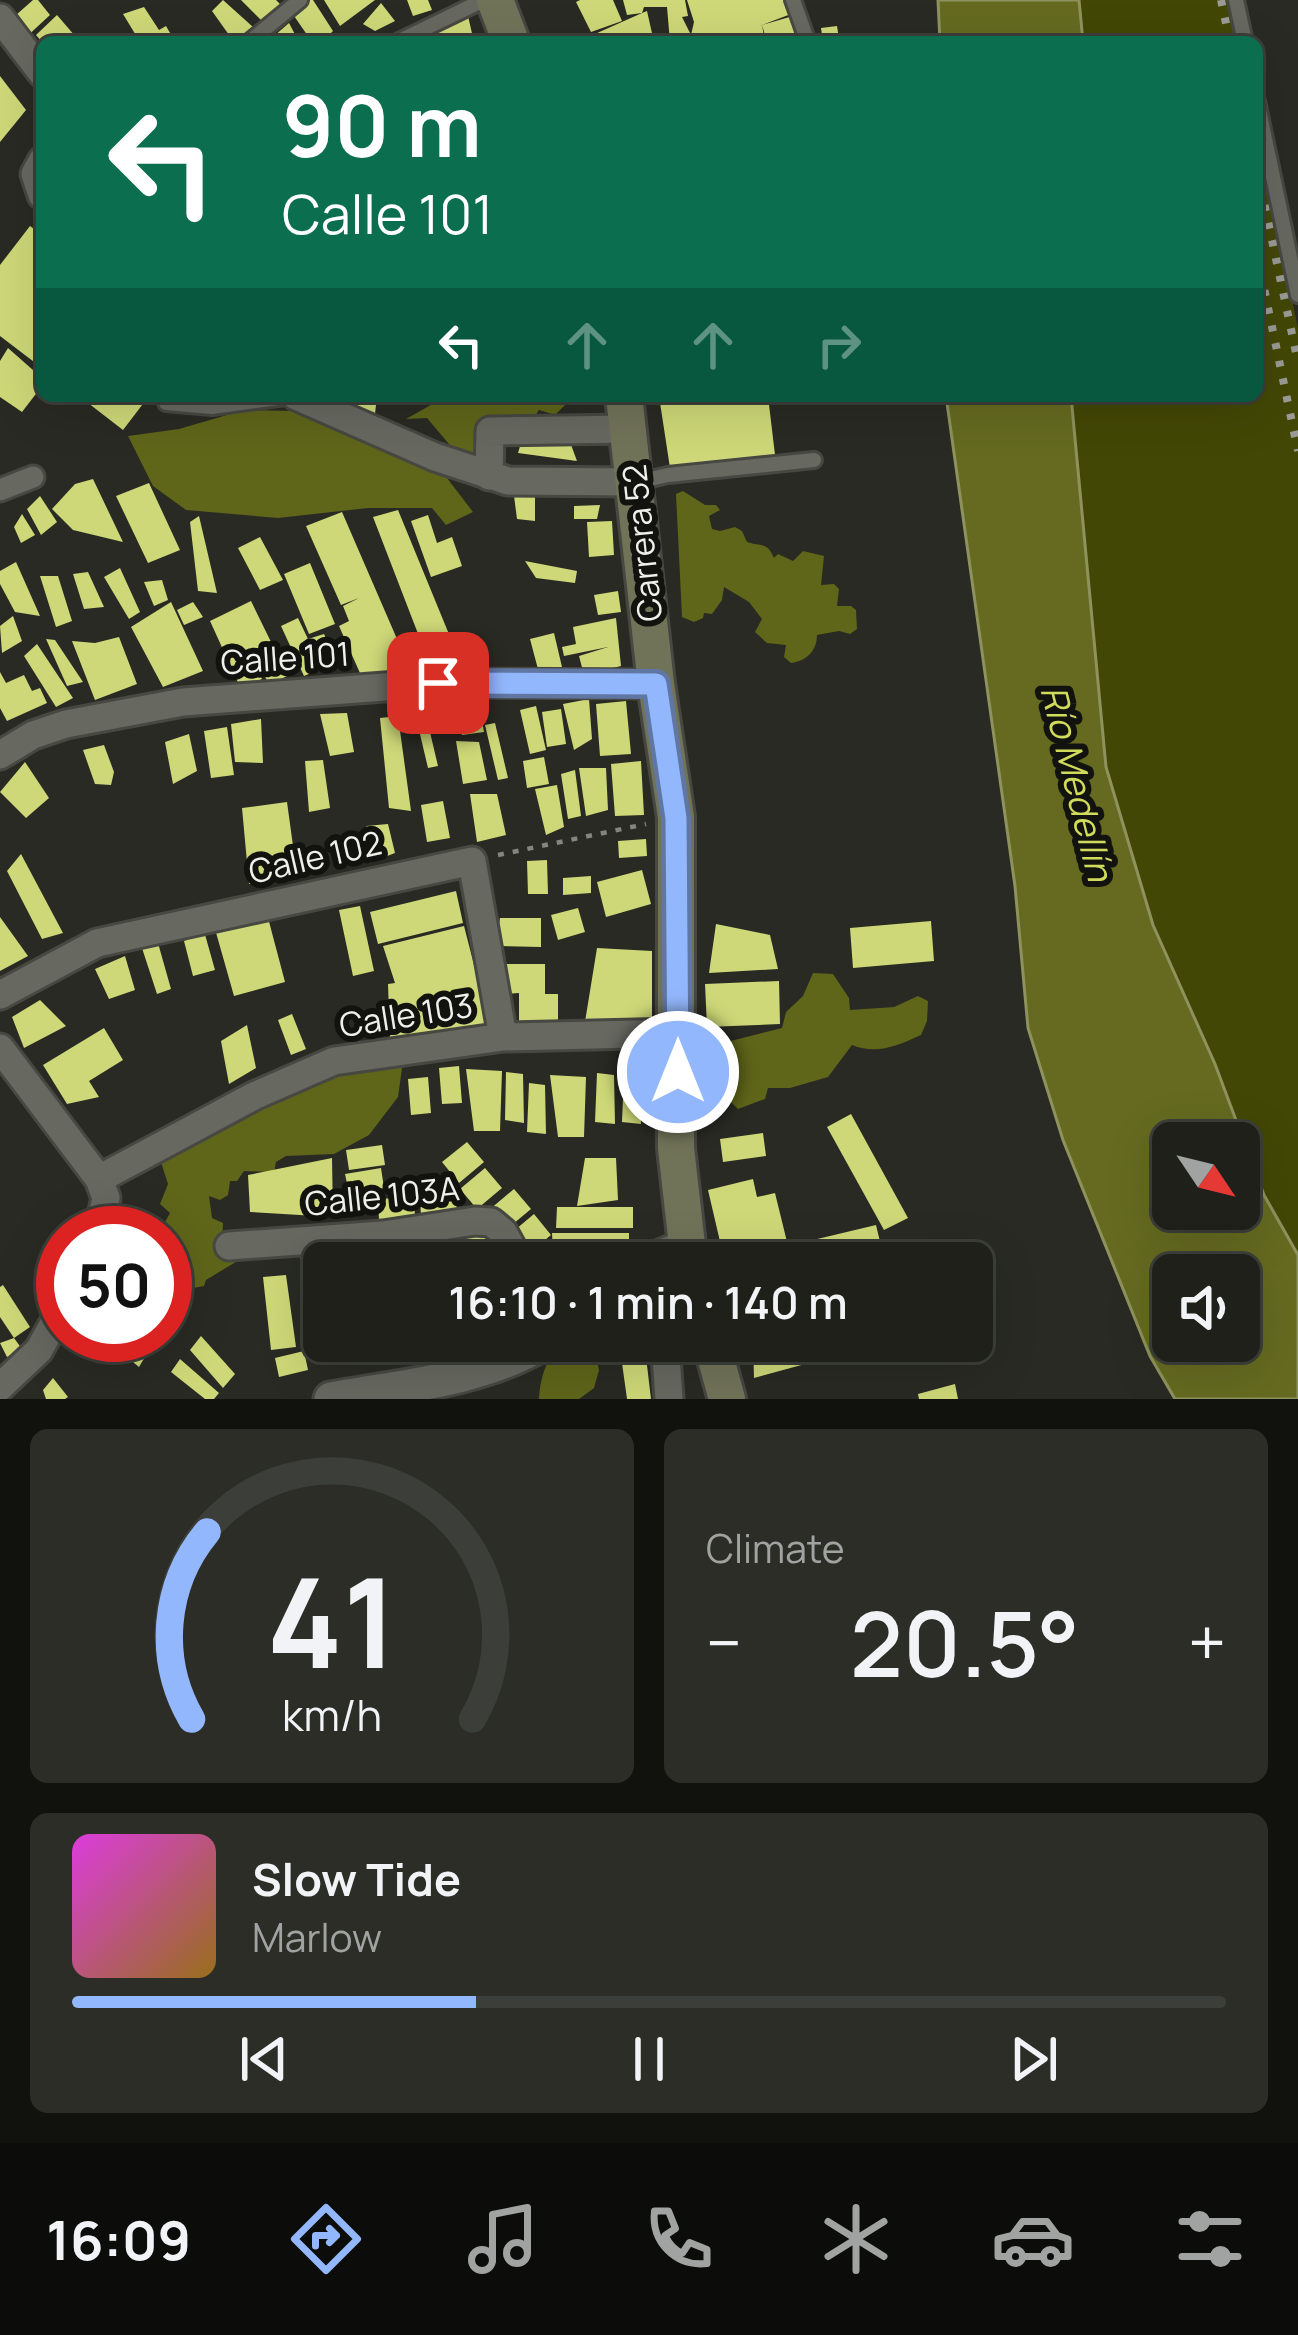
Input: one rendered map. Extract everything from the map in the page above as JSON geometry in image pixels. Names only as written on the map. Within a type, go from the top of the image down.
[{"type":"main road","points":[[495,0],[509,36]]},
{"type":"main road","name":"Carrera 52","points":[[627,412],[656,684],[676,818],[679,1033],[668,1242]]},
{"type":"main road","points":[[717,1362],[728,1399]]},
{"type":"street","points":[[0,18],[36,65]]},
{"type":"street","points":[[310,402],[508,481],[637,482]]},
{"type":"street","points":[[489,476],[490,431],[627,412]]},
{"type":"street","points":[[0,490],[33,477]]},
{"type":"street","name":"Calle 101","points":[[0,754],[33,735],[66,724],[183,702],[438,683],[656,684]]},
{"type":"street","points":[[472,861],[503,1036]]},
{"type":"street","name":"Calle 102","points":[[0,995],[97,943],[472,861]]},
{"type":"street","name":"Calle 103","points":[[99,1179],[254,1096],[334,1061],[503,1036],[679,1033]]},
{"type":"street","points":[[0,1048],[99,1179],[105,1206]]},
{"type":"street","name":"Calle 103A","points":[[229,1246],[383,1235],[475,1221],[491,1222],[508,1242]]},
{"type":"street","points":[[0,1388],[36,1354]]},
{"type":"street","points":[[331,1399],[502,1362]]},
{"type":"street","points":[[666,1362],[669,1399]]},
{"type":"lane","points":[[256,36],[299,0]]},
{"type":"lane","points":[[409,36],[484,0]]},
{"type":"lane","points":[[793,0],[806,36]]},
{"type":"lane","points":[[1236,0],[1244,36]]},
{"type":"lane","points":[[1263,129],[1298,295]]},
{"type":"lane","points":[[166,403],[212,407],[250,402]]},
{"type":"lane","points":[[637,482],[814,460]]},
{"type":"path","points":[[472,861],[657,821]]},
{"type":"shaded area","points":[[1079,0],[1229,0],[1237,36],[1082,36]]},
{"type":"shaded area","points":[[1263,160],[1298,328],[1298,1255],[1260,1184],[1260,1122],[1237,1122],[1153,925],[1106,767],[1072,402],[1263,402]]},
{"type":"shaded area","points":[[436,402],[568,402],[555,415],[539,410],[522,436],[488,439],[508,481],[465,463],[427,418],[406,419]]},
{"type":"shaded area","points":[[244,410],[296,411],[418,440],[473,512],[446,525],[432,508],[368,508],[278,518],[186,510],[153,486],[128,436],[179,429]]},
{"type":"shaded area","points":[[683,491],[720,510],[709,516],[712,529],[735,527],[747,542],[766,547],[774,558],[778,554],[793,561],[803,551],[824,556],[821,585],[834,584],[839,589],[837,606],[856,610],[857,629],[850,634],[817,635],[810,654],[791,663],[784,657],[786,645],[767,643],[755,632],[762,619],[749,602],[724,587],[712,614],[704,613],[694,622],[682,617],[676,494]]},
{"type":"shaded area","points":[[813,973],[833,974],[849,998],[850,1010],[894,1007],[918,996],[928,1001],[921,1035],[878,1049],[852,1045],[828,1077],[790,1088],[768,1088],[765,1099],[738,1109],[725,1088],[697,1088],[696,1040],[708,1033],[723,1043],[782,1028],[786,1012],[803,996]]},
{"type":"shaded area","points":[[403,1061],[398,1097],[369,1135],[334,1154],[286,1156],[276,1162],[274,1172],[244,1171],[237,1181],[230,1181],[228,1195],[220,1200],[209,1196],[212,1218],[223,1223],[222,1248],[239,1260],[206,1280],[204,1286],[193,1288],[192,1206],[160,1204],[168,1184],[158,1153],[256,1090]]},
{"type":"shaded area","points":[[548,1362],[597,1362],[599,1370],[594,1388],[579,1399],[539,1399]]},
{"type":"water","points":[[938,0],[1079,0],[1082,36],[940,36]]},
{"type":"water","name":"Río Medellín","points":[[947,402],[1072,402],[1106,767],[1153,925],[1237,1122],[1152,1122],[1152,1230],[1260,1230],[1260,1184],[1298,1255],[1298,1399],[1175,1399],[1153,1362],[1260,1362],[1260,1254],[1152,1254],[1152,1359],[1063,1140],[1028,1028],[1015,886]]},
{"type":"building","points":[[33,0],[50,15],[23,40],[7,23]]},
{"type":"building","points":[[223,0],[253,27],[242,36],[230,36],[212,11]]},
{"type":"building","points":[[241,0],[276,0],[282,6],[265,24]]},
{"type":"building","points":[[313,0],[333,31],[328,36],[308,36],[292,13]]},
{"type":"building","points":[[324,0],[375,0],[340,26]]},
{"type":"building","points":[[407,0],[428,0],[432,10],[413,16]]},
{"type":"building","points":[[613,0],[622,21],[591,32],[576,2]]},
{"type":"building","points":[[623,0],[685,0],[688,16],[682,17],[691,35],[694,22],[687,0],[787,0],[791,14],[759,26],[764,36],[669,36],[667,7],[644,7],[642,13],[627,15]]},
{"type":"building","points":[[381,3],[395,21],[375,31],[363,24]]},
{"type":"building","points":[[144,7],[159,30],[166,26],[172,36],[136,36],[123,14]]},
{"type":"building","points":[[647,11],[653,36],[591,36]]},
{"type":"building","points":[[57,15],[75,36],[37,36]]},
{"type":"building","points":[[468,16],[473,36],[426,36]]},
{"type":"building","points":[[793,16],[798,34],[765,36],[762,25]]},
{"type":"building","points":[[289,23],[296,36],[274,36]]},
{"type":"building","points":[[837,26],[839,36],[822,36],[821,28]]},
{"type":"building","points":[[0,76],[26,110],[0,142]]},
{"type":"building","points":[[30,226],[36,230],[36,363],[0,336],[0,265]]},
{"type":"building","points":[[8,348],[36,373],[36,394],[22,412],[0,397],[0,361]]},
{"type":"building","points":[[87,402],[144,402],[123,430]]},
{"type":"building","points":[[348,402],[376,402],[375,414]]},
{"type":"building","points":[[660,402],[769,402],[775,455],[670,468]]},
{"type":"building","points":[[523,436],[570,442],[577,461],[518,453]]},
{"type":"building","points":[[93,479],[123,542],[73,530],[52,509],[75,484]]},
{"type":"building","points":[[149,483],[180,550],[148,563],[116,496]]},
{"type":"building","points":[[535,483],[535,521],[517,519],[513,488]]},
{"type":"building","points":[[40,496],[57,522],[41,535],[27,509]]},
{"type":"building","points":[[600,505],[597,519],[574,519],[574,506]]},
{"type":"building","points":[[398,510],[460,661],[432,670],[373,517]]},
{"type":"building","points":[[342,512],[407,662],[364,682],[339,626],[349,621],[343,606],[359,598],[341,605],[306,526]]},
{"type":"building","points":[[22,514],[35,535],[21,543],[14,527]]},
{"type":"building","points":[[428,515],[437,543],[452,537],[462,566],[431,577],[411,521]]},
{"type":"building","points":[[199,516],[217,593],[198,591],[190,522]]},
{"type":"building","points":[[612,521],[614,555],[589,557],[587,522]]},
{"type":"building","points":[[260,537],[283,580],[260,590],[238,548]]},
{"type":"building","points":[[525,561],[577,571],[575,583],[536,578]]},
{"type":"building","points":[[16,562],[40,616],[15,612],[0,584],[0,571]]},
{"type":"building","points":[[310,563],[335,624],[309,634],[284,574]]},
{"type":"building","points":[[120,568],[140,612],[129,619],[104,577]]},
{"type":"building","points":[[88,572],[104,607],[84,609],[73,574]]},
{"type":"building","points":[[40,576],[58,576],[72,621],[56,627]]},
{"type":"building","points":[[162,580],[168,600],[154,606],[144,582]]},
{"type":"building","points":[[618,591],[621,612],[598,615],[594,595]]},
{"type":"building","points":[[251,601],[271,642],[249,652],[262,679],[241,689],[210,621]]},
{"type":"building","points":[[171,602],[203,671],[163,687],[131,627]]},
{"type":"building","points":[[193,602],[203,617],[184,625],[177,610]]},
{"type":"building","points":[[13,616],[22,641],[2,653],[0,626]]},
{"type":"building","points":[[298,618],[308,639],[324,634],[337,662],[304,676],[281,626]]},
{"type":"building","points":[[616,618],[621,666],[584,675],[579,656],[608,647],[564,656],[562,647],[576,644],[573,627]]},
{"type":"building","points":[[554,633],[562,667],[539,673],[530,639]]},
{"type":"building","points":[[119,637],[137,684],[95,700],[72,641],[95,643]]},
{"type":"building","points":[[46,639],[55,640],[83,682],[67,686]]},
{"type":"building","points":[[274,643],[289,675],[269,685],[254,653]]},
{"type":"building","points":[[37,644],[73,698],[56,707],[24,656]]},
{"type":"building","points":[[0,672],[6,683],[24,675],[32,691],[40,688],[47,703],[7,721],[0,708]]},
{"type":"building","points":[[477,694],[484,732],[462,735],[455,699]]},
{"type":"building","points":[[589,699],[592,739],[574,750],[563,704]]},
{"type":"building","points":[[626,701],[631,754],[600,756],[596,704]]},
{"type":"building","points":[[536,706],[546,750],[530,754],[520,710]]},
{"type":"building","points":[[561,709],[566,744],[547,747],[542,712]]},
{"type":"building","points":[[425,711],[438,766],[428,768],[415,713]]},
{"type":"building","points":[[347,713],[354,752],[330,756],[320,714]]},
{"type":"building","points":[[398,716],[411,811],[389,808],[380,718]]},
{"type":"building","points":[[261,719],[263,763],[235,762],[231,724]]},
{"type":"building","points":[[495,723],[508,778],[498,780],[485,725]]},
{"type":"building","points":[[227,727],[234,775],[211,778],[204,731]]},
{"type":"building","points":[[189,734],[197,771],[173,784],[165,742]]},
{"type":"building","points":[[456,741],[479,742],[487,780],[463,784]]},
{"type":"building","points":[[104,745],[114,772],[111,785],[95,784],[83,750]]},
{"type":"building","points":[[544,757],[549,784],[527,788],[523,761]]},
{"type":"building","points":[[323,760],[330,808],[309,812],[305,761]]},
{"type":"building","points":[[641,761],[644,815],[615,816],[611,764]]},
{"type":"building","points":[[25,762],[49,798],[26,818],[0,792]]},
{"type":"building","points":[[579,768],[606,768],[608,810],[586,816]]},
{"type":"building","points":[[575,770],[581,816],[568,819],[561,774]]},
{"type":"building","points":[[557,785],[564,827],[546,835],[535,789]]},
{"type":"building","points":[[470,794],[497,794],[506,835],[477,842]]},
{"type":"building","points":[[443,801],[450,838],[427,842],[421,805]]},
{"type":"building","points":[[287,802],[297,875],[249,884],[242,808]]},
{"type":"building","points":[[388,824],[395,853],[369,863],[361,833],[368,830],[366,826]]},
{"type":"building","points":[[646,839],[647,856],[619,858],[618,841]]},
{"type":"building","points":[[21,854],[63,933],[42,939],[7,871]]},
{"type":"building","points":[[547,860],[548,894],[528,894],[527,861]]},
{"type":"building","points":[[642,870],[651,904],[606,917],[597,882]]},
{"type":"building","points":[[591,876],[591,893],[563,895],[563,878]]},
{"type":"building","points":[[456,891],[463,923],[378,944],[370,912]]},
{"type":"building","points":[[360,906],[374,971],[353,976],[339,910]]},
{"type":"building","points":[[578,908],[585,932],[558,940],[551,915]]},
{"type":"building","points":[[267,914],[285,982],[234,996],[215,929]]},
{"type":"building","points":[[0,917],[28,956],[0,971]]},
{"type":"building","points":[[500,918],[541,918],[541,947],[496,946]]},
{"type":"building","points":[[931,921],[934,961],[853,968],[850,928]]},
{"type":"building","points":[[716,924],[770,935],[778,969],[709,973]]},
{"type":"building","points":[[464,926],[490,1027],[428,1042],[427,1032],[390,1040],[388,984],[395,983],[383,946]]},
{"type":"building","points":[[204,931],[215,970],[193,976],[184,941]]},
{"type":"building","points":[[158,943],[171,989],[157,994],[141,945]]},
{"type":"building","points":[[597,948],[652,951],[652,1027],[584,1028]]},
{"type":"building","points":[[125,956],[135,990],[109,999],[95,969]]},
{"type":"building","points":[[503,964],[545,964],[545,994],[558,994],[558,1031],[519,1030],[519,993],[504,994]]},
{"type":"building","points":[[779,981],[780,1024],[707,1027],[705,984]]},
{"type":"building","points":[[40,1000],[66,1026],[24,1048],[12,1017]]},
{"type":"building","points":[[292,1014],[306,1049],[291,1055],[278,1020]]},
{"type":"building","points":[[247,1025],[256,1068],[229,1084],[221,1041]]},
{"type":"building","points":[[104,1028],[123,1060],[89,1081],[99,1097],[67,1104],[43,1065]]},
{"type":"building","points":[[459,1066],[462,1103],[442,1104],[439,1068]]},
{"type":"building","points":[[466,1069],[502,1071],[500,1131],[474,1131]]},
{"type":"building","points":[[506,1072],[523,1074],[524,1123],[505,1120]]},
{"type":"building","points":[[597,1073],[614,1075],[615,1124],[595,1122]]},
{"type":"building","points":[[624,1073],[640,1075],[641,1124],[622,1122]]},
{"type":"building","points":[[550,1075],[586,1077],[584,1137],[558,1137]]},
{"type":"building","points":[[428,1077],[431,1113],[411,1115],[408,1079]]},
{"type":"building","points":[[529,1083],[545,1085],[546,1134],[527,1132]]},
{"type":"building","points":[[851,1114],[908,1218],[884,1230],[827,1127]]},
{"type":"building","points":[[763,1133],[766,1156],[723,1162],[720,1139]]},
{"type":"building","points":[[467,1142],[484,1162],[459,1183],[442,1162]]},
{"type":"building","points":[[382,1145],[385,1165],[349,1170],[346,1150]]},
{"type":"building","points":[[332,1158],[333,1217],[250,1212],[248,1175]]},
{"type":"building","points":[[585,1158],[616,1158],[618,1200],[577,1206]]},
{"type":"building","points":[[381,1168],[384,1188],[349,1193],[345,1174]]},
{"type":"building","points":[[485,1168],[502,1188],[477,1209],[460,1189]]},
{"type":"building","points":[[753,1179],[757,1197],[775,1193],[787,1242],[720,1242],[708,1190]]},
{"type":"building","points":[[514,1189],[531,1209],[506,1230],[489,1210]]},
{"type":"building","points":[[456,1194],[457,1214],[421,1217],[420,1197]]},
{"type":"building","points":[[414,1197],[415,1217],[379,1220],[378,1199]]},
{"type":"building","points":[[557,1207],[633,1207],[633,1228],[556,1228]]},
{"type":"building","points":[[534,1214],[551,1235],[543,1242],[515,1242],[509,1235]]},
{"type":"building","points":[[876,1225],[880,1242],[805,1242]]},
{"type":"building","points":[[452,1233],[486,1234],[487,1242],[454,1242]]},
{"type":"building","points":[[552,1233],[629,1233],[629,1242],[552,1242]]},
{"type":"building","points":[[413,1237],[448,1242],[414,1242]]},
{"type":"building","points":[[286,1275],[296,1347],[271,1350],[263,1277]]},
{"type":"building","points":[[3,1285],[30,1327],[14,1338],[0,1317]]},
{"type":"building","points":[[201,1336],[235,1374],[223,1388],[192,1352]]},
{"type":"building","points":[[14,1338],[22,1349],[7,1357],[0,1343]]},
{"type":"building","points":[[303,1351],[308,1370],[279,1377],[275,1358]]},
{"type":"building","points":[[183,1362],[219,1393],[205,1399],[171,1372]]},
{"type":"building","points":[[647,1362],[651,1399],[627,1399],[622,1363]]},
{"type":"building","points":[[754,1362],[813,1362],[754,1378]]},
{"type":"building","points":[[53,1378],[68,1397],[46,1399],[43,1390]]},
{"type":"building","points":[[955,1384],[958,1399],[919,1399],[918,1394]]},
{"type":"railway","points":[[1221,0],[1229,36]]},
{"type":"railway","points":[[1263,198],[1298,362]]},
{"type":"railway","points":[[1263,284],[1298,451]]},
{"type":"route","points":[[438,683],[656,684],[676,818],[678,1072]]}]
